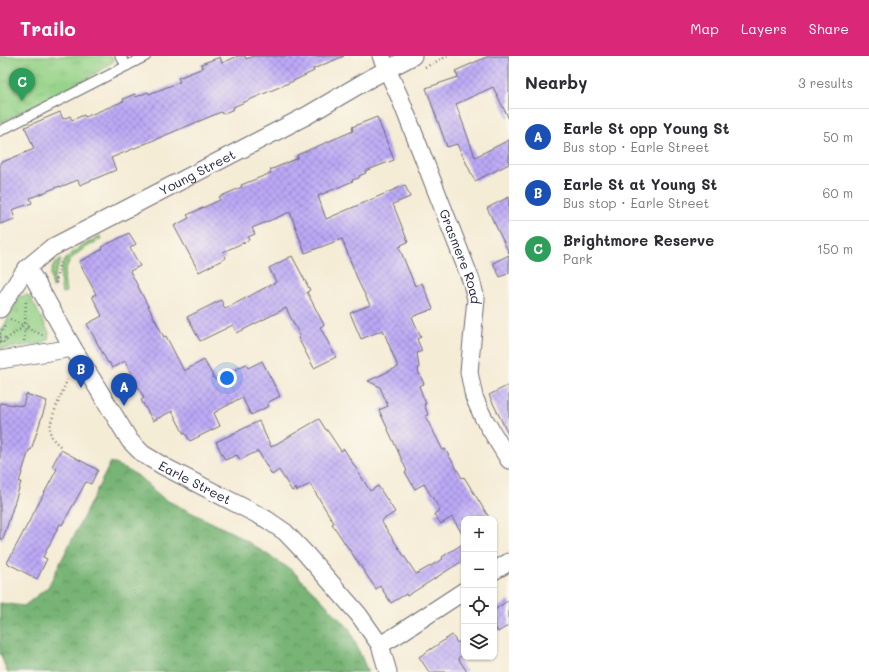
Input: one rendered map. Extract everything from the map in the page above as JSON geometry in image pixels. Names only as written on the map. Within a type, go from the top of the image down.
[{"type":"street","name":"Young Street","points":[[7,313],[19,279],[27,268],[51,248],[306,116],[384,62],[418,62]]},
{"type":"street","name":"Grasmere Road","points":[[384,62],[400,98],[471,280],[476,299],[470,372],[474,397],[483,417],[507,454]]},
{"type":"street","name":"Earle Street","points":[[27,268],[122,430],[134,445],[143,454],[163,466],[266,519],[285,532],[359,615],[380,644],[388,672]]},
{"type":"street","points":[[4,353],[73,348]]},
{"type":"street","points":[[497,569],[509,562]]},
{"type":"street","points":[[380,644],[397,635],[461,593]]},
{"type":"lane","points":[[120,56],[127,66]]},
{"type":"lane","points":[[0,131],[146,56]]},
{"type":"path","points":[[418,62],[448,56]]},
{"type":"path","points":[[49,305],[55,290],[58,269],[63,259]]},
{"type":"path","points":[[24,345],[26,296]]},
{"type":"path","points":[[6,340],[0,336],[7,313],[24,327],[49,337]]},
{"type":"path","points":[[4,353],[6,340],[24,327]]},
{"type":"path","points":[[0,342],[2,341],[4,343]]},
{"type":"path","points":[[60,446],[53,440],[50,426],[67,380]]},
{"type":"green space","points":[[0,56],[111,56],[114,61],[87,79],[0,123]]},
{"type":"green space","points":[[100,236],[101,239],[77,253],[67,265],[64,281],[66,292],[62,293],[60,281],[61,271],[68,257],[81,247]]},
{"type":"green space","points":[[60,259],[61,260],[54,277],[53,288],[51,272]]},
{"type":"green space","points":[[27,295],[31,298],[49,333],[48,339],[44,343],[0,349],[0,333],[19,298]]},
{"type":"green space","points":[[111,462],[137,475],[164,499],[237,535],[293,571],[349,628],[368,672],[7,672],[0,652],[0,603],[24,606],[48,587]]},
{"type":"building","points":[[238,56],[245,56],[246,59],[254,56],[344,56],[313,69],[314,71],[291,82],[233,107],[234,109],[222,114],[221,112],[111,158],[116,170],[80,185],[78,180],[30,198],[32,203],[12,210],[15,219],[0,224],[0,163],[34,149],[25,127],[60,112],[63,119],[70,116],[72,120],[84,115],[85,117],[124,101],[123,99],[135,94],[136,97],[148,92],[149,94],[180,82],[178,78],[203,68],[201,64],[220,57],[222,63]]},
{"type":"building","points":[[489,56],[509,56],[509,119],[493,87],[456,104],[475,157],[509,140],[509,164],[475,181],[457,144],[447,147],[426,88],[458,77],[455,71]]},
{"type":"building","points":[[377,117],[394,160],[365,171],[366,173],[359,176],[359,178],[318,196],[326,219],[405,185],[410,197],[393,204],[408,242],[399,247],[415,286],[422,283],[433,309],[412,317],[421,337],[417,339],[422,351],[417,353],[419,367],[418,371],[424,384],[419,386],[426,404],[424,404],[428,415],[425,416],[443,450],[445,449],[462,478],[464,477],[488,516],[461,516],[461,532],[452,517],[441,524],[434,514],[440,510],[424,484],[415,489],[405,472],[407,471],[379,410],[388,406],[380,387],[368,381],[398,367],[383,330],[361,339],[350,313],[370,305],[359,283],[342,239],[305,253],[290,212],[252,228],[255,234],[248,237],[249,240],[223,252],[226,258],[199,272],[174,226],[189,218],[187,215],[220,200],[219,197],[242,187],[241,185],[271,173],[270,170],[298,158],[297,155],[353,131],[352,127]]},
{"type":"building","points":[[509,197],[509,253],[487,208]]},
{"type":"building","points":[[129,233],[136,244],[130,248],[140,266],[130,271],[164,337],[166,336],[184,371],[204,360],[215,380],[246,364],[248,368],[262,361],[280,396],[267,403],[269,406],[251,415],[242,397],[214,413],[220,426],[190,441],[185,433],[184,434],[172,411],[153,421],[141,400],[144,398],[125,361],[112,368],[87,324],[102,316],[92,296],[96,294],[79,262],[103,249],[102,247]]},
{"type":"building","points":[[509,255],[509,273],[500,277],[493,263]]},
{"type":"building","points":[[292,256],[310,290],[307,292],[324,325],[320,327],[336,357],[314,368],[298,338],[300,336],[286,308],[237,333],[233,325],[200,341],[187,317],[221,300],[225,309],[276,282],[269,268]]},
{"type":"building","points":[[509,385],[509,436],[489,395]]},
{"type":"building","points":[[26,394],[47,401],[31,450],[29,450],[19,482],[21,482],[3,539],[0,539],[0,403],[23,406]]},
{"type":"building","points":[[319,419],[341,451],[344,449],[370,491],[378,486],[395,512],[381,521],[416,574],[443,559],[442,557],[461,545],[461,562],[407,596],[406,594],[391,603],[380,586],[376,589],[332,524],[334,523],[310,484],[297,491],[296,488],[292,491],[279,470],[272,475],[258,451],[240,460],[237,455],[225,460],[216,442],[259,421],[271,447]]},
{"type":"building","points":[[61,450],[98,470],[91,484],[86,482],[62,525],[60,524],[43,557],[47,559],[37,579],[7,563],[57,469],[52,466]]},
{"type":"building","points":[[509,600],[509,625],[498,632],[497,630],[497,608]]},
{"type":"building","points":[[452,635],[457,643],[461,640],[461,656],[458,658],[467,672],[429,672],[419,657]]},
{"type":"place","name":"Brightmore Reserve","points":[[22,101]]},
{"type":"place","name":"Earle St at Young St","points":[[81,388]]},
{"type":"place","name":"Earle St opp Young St","points":[[124,406]]}]
